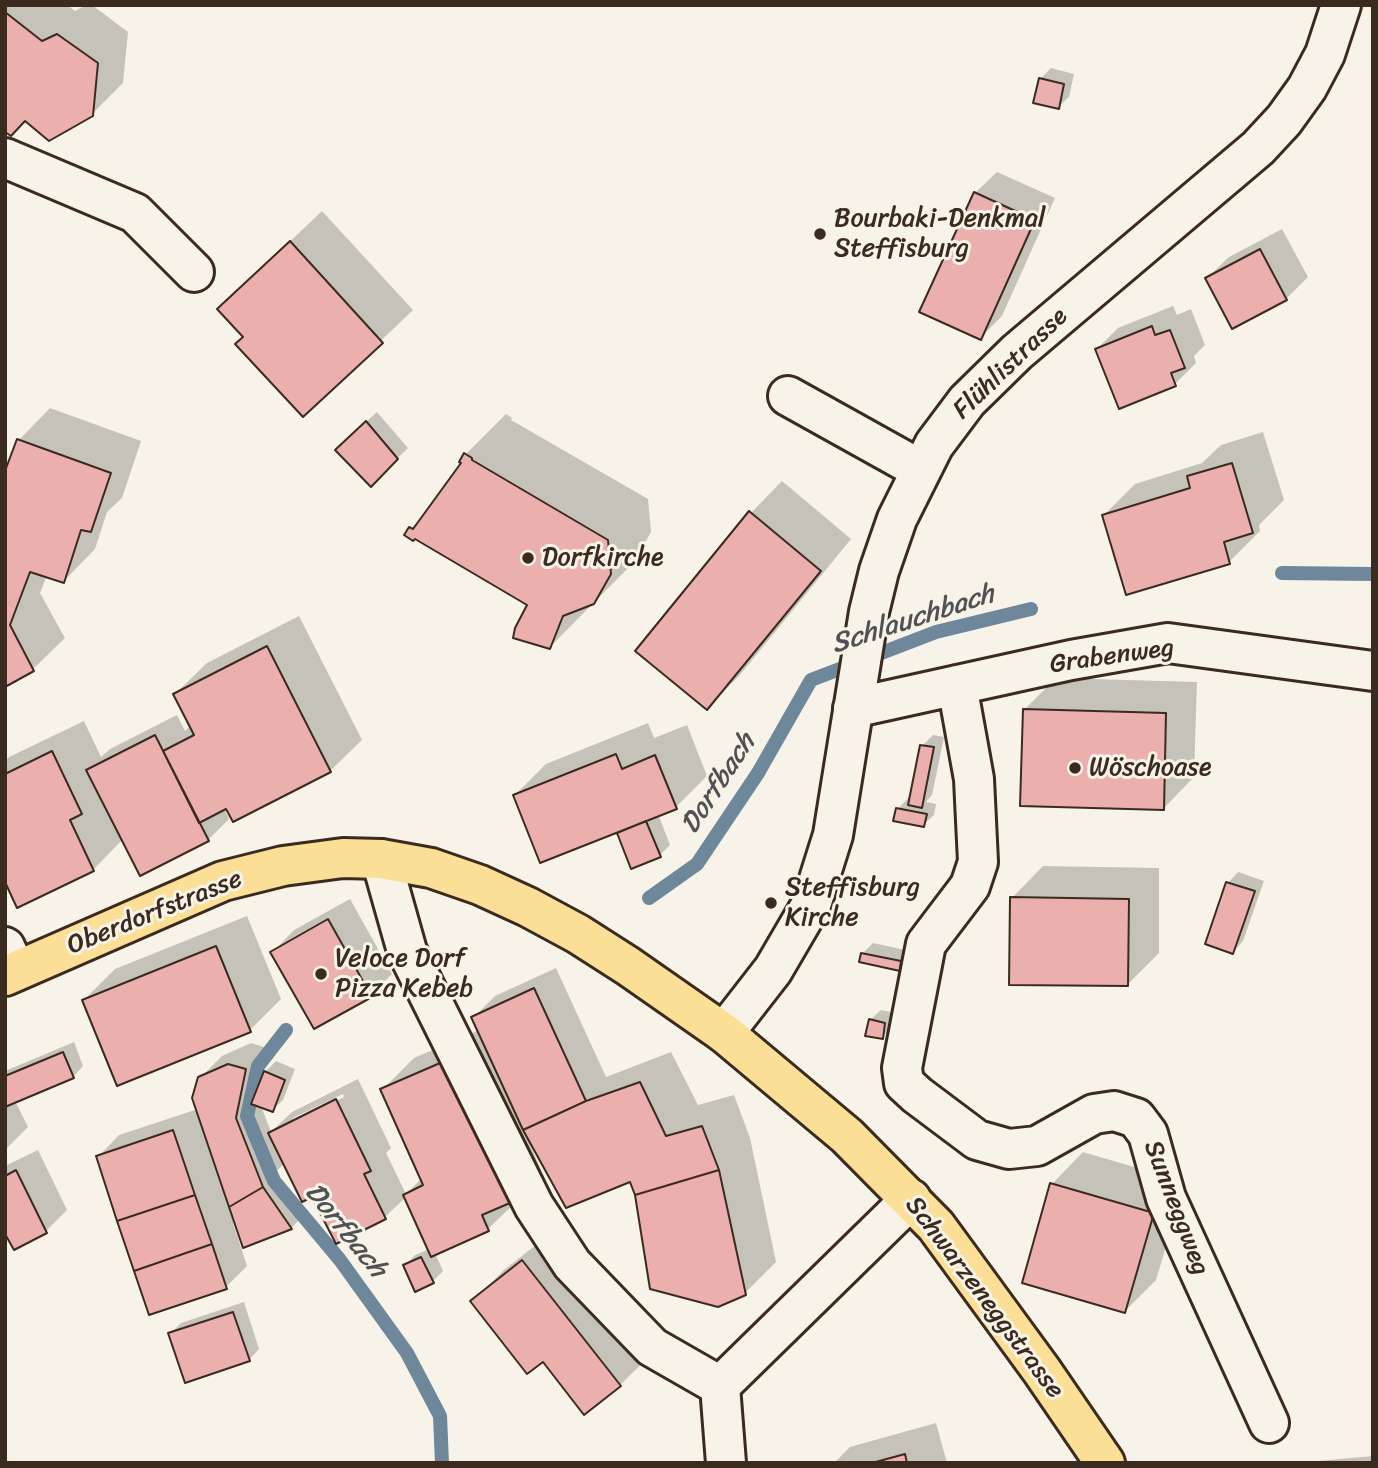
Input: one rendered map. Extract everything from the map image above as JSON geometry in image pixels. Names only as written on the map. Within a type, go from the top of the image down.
[{"type":"main road","name":"Oberdorfstrasse","points":[[9,965],[223,881],[283,866],[343,858],[381,859],[431,868],[528,907],[598,947],[724,1033]]},
{"type":"main road","name":"Schwarzeneggstrasse","points":[[724,1033],[846,1136],[911,1199],[949,1243],[1105,1463]]},
{"type":"street","name":"Flühlistrasse","points":[[724,1033],[774,971],[811,905],[832,835],[878,571],[897,519],[921,470],[949,423],[985,382],[1017,352],[1258,148],[1284,120],[1307,88],[1325,54],[1341,5]]},
{"type":"street","points":[[5,158],[135,213],[194,272]]},
{"type":"street","points":[[788,396],[921,470]]},
{"type":"street","name":"Grabenweg","points":[[855,696],[957,685],[1070,660],[1168,643],[1373,671]]},
{"type":"street","name":"Sunneggweg","points":[[957,685],[974,779],[978,862],[970,886],[926,944],[902,1068],[904,1083],[917,1096],[977,1140],[1009,1149],[1037,1146],[1094,1114],[1114,1111],[1136,1118],[1148,1134],[1166,1198],[1269,1423]]},
{"type":"street","points":[[381,859],[407,951],[534,1206],[572,1264],[652,1347],[720,1386]]},
{"type":"street","points":[[720,1386],[911,1199]]},
{"type":"street","points":[[720,1386],[726,1463]]},
{"type":"building","points":[[5,12],[42,41],[57,34],[98,63],[93,116],[49,141],[25,121],[11,136],[5,132]]},
{"type":"building","points":[[1039,78],[1064,84],[1059,109],[1033,103]]},
{"type":"building","points":[[974,192],[1035,220],[981,340],[919,312]]},
{"type":"building","points":[[290,241],[383,343],[303,417],[235,344],[243,337],[217,309]]},
{"type":"building","points":[[1260,249],[1287,300],[1232,329],[1205,278]]},
{"type":"building","points":[[1152,326],[1155,335],[1170,330],[1185,368],[1171,373],[1176,386],[1119,409],[1095,349]]},
{"type":"building","points":[[366,421],[398,459],[371,487],[335,450]]},
{"type":"building","points":[[17,439],[111,473],[91,532],[81,530],[64,583],[30,572],[10,625],[34,671],[5,687],[5,471]]},
{"type":"building","name":"Dorfkirche","points":[[464,453],[608,540],[611,574],[594,604],[563,616],[550,649],[513,638],[527,605],[404,535],[409,527],[413,529],[461,463],[459,462]]},
{"type":"building","points":[[1232,463],[1253,533],[1224,542],[1230,564],[1126,595],[1102,515],[1190,488],[1187,476]]},
{"type":"building","points":[[749,511],[821,571],[707,710],[635,651]]},
{"type":"building","points":[[267,646],[331,772],[233,822],[226,809],[199,823],[163,751],[194,735],[173,694]]},
{"type":"building","points":[[1023,709],[1166,713],[1164,810],[1020,806]]},
{"type":"building","points":[[155,735],[209,841],[140,876],[86,770]]},
{"type":"building","points":[[920,745],[934,747],[922,808],[908,805]]},
{"type":"building","points":[[52,751],[82,814],[70,820],[94,871],[17,908],[5,882],[5,774]]},
{"type":"building","points":[[616,754],[622,769],[655,755],[677,809],[540,863],[513,795]]},
{"type":"building","points":[[896,808],[927,814],[924,827],[893,821]]},
{"type":"building","points":[[646,821],[661,857],[631,869],[617,833]]},
{"type":"building","points":[[1226,882],[1255,891],[1233,954],[1205,944]]},
{"type":"building","points":[[1010,897],[1129,899],[1128,986],[1009,985]]},
{"type":"building","name":"Veloce Dorf Pizza Kebeb","points":[[328,919],[372,997],[314,1029],[270,952]]},
{"type":"building","points":[[216,946],[251,1032],[117,1086],[82,1000]]},
{"type":"building","points":[[861,953],[901,961],[900,971],[859,962]]},
{"type":"building","points":[[534,988],[586,1101],[523,1130],[471,1017]]},
{"type":"building","points":[[869,1019],[885,1023],[883,1039],[865,1036]]},
{"type":"building","points":[[63,1052],[74,1078],[5,1107],[5,1076]]},
{"type":"building","points":[[447,1060],[510,1203],[482,1215],[489,1231],[431,1257],[403,1195],[423,1185],[380,1089]]},
{"type":"building","points":[[228,1064],[246,1069],[236,1118],[263,1187],[229,1207],[192,1098],[198,1077]]},
{"type":"building","points":[[264,1071],[285,1080],[273,1112],[251,1104]]},
{"type":"building","points":[[640,1082],[666,1136],[702,1126],[719,1170],[635,1195],[630,1182],[566,1208],[523,1130],[586,1101]]},
{"type":"building","points":[[336,1099],[371,1171],[364,1174],[386,1219],[336,1244],[312,1197],[302,1202],[268,1133]]},
{"type":"building","points":[[173,1130],[195,1195],[117,1221],[96,1156]]},
{"type":"building","points":[[16,1170],[47,1233],[14,1250],[5,1234],[5,1176]]},
{"type":"building","points":[[719,1170],[746,1295],[718,1307],[650,1289],[635,1195]]},
{"type":"building","points":[[1050,1183],[1154,1213],[1125,1313],[1022,1283]]},
{"type":"building","points":[[263,1187],[292,1229],[243,1248],[229,1207]]},
{"type":"building","points":[[195,1195],[212,1244],[134,1271],[117,1221]]},
{"type":"building","points":[[212,1244],[227,1289],[149,1315],[134,1271]]},
{"type":"building","points":[[421,1257],[434,1283],[415,1292],[403,1265]]},
{"type":"building","points":[[522,1260],[621,1386],[584,1415],[543,1362],[527,1374],[470,1301]]},
{"type":"building","points":[[233,1312],[250,1361],[185,1383],[168,1333]]},
{"type":"building","points":[[905,1454],[907,1463],[872,1463]]},
{"type":"waterway","name":"Schlauchbach","points":[[1282,573],[1373,574]]},
{"type":"waterway","name":"Dorfbach","points":[[649,898],[697,864],[758,773],[811,680],[936,632],[1031,609]]},
{"type":"waterway","name":"Dorfbach","points":[[286,1030],[258,1066],[247,1116],[274,1181],[340,1260],[407,1353],[440,1416],[442,1463]]},
{"type":"place","name":"Bourbaki-Denkmal Steffisburg","points":[[820,234]]},
{"type":"place","name":"Dorfkirche","points":[[528,558]]},
{"type":"place","name":"Wöschoase","points":[[1075,768]]},
{"type":"place","name":"Steffisburg Kirche","points":[[771,903]]},
{"type":"place","name":"Veloce Dorf Pizza Kebeb","points":[[321,974]]}]
